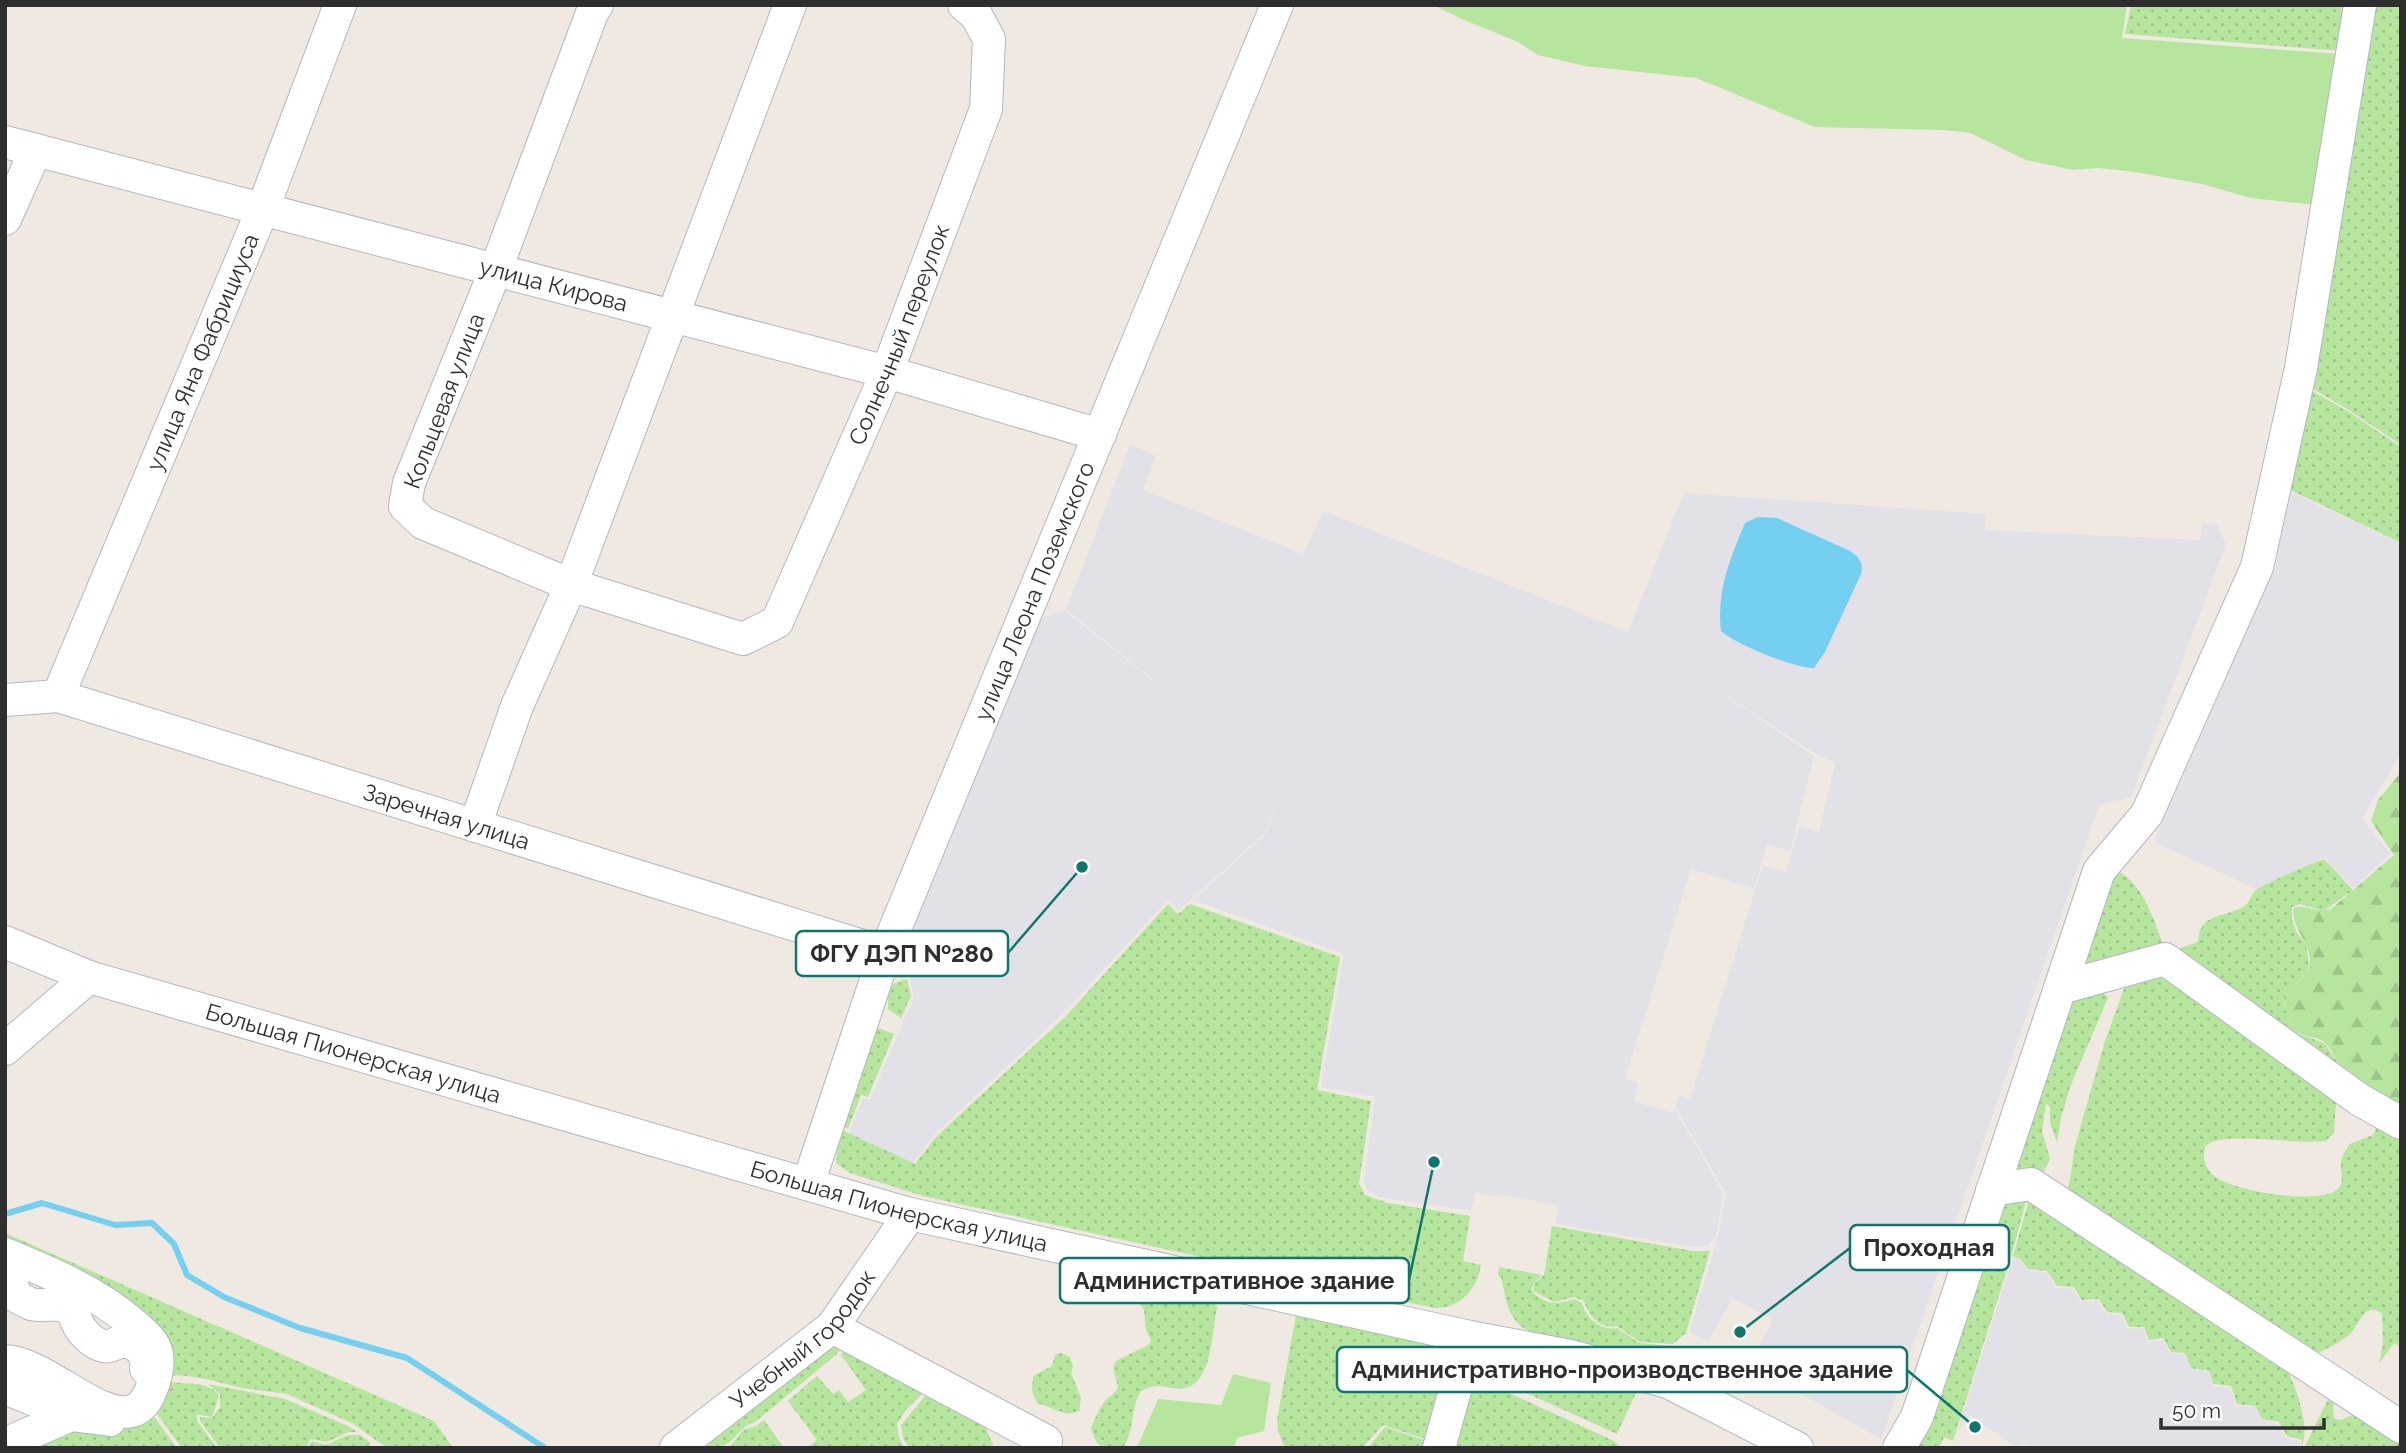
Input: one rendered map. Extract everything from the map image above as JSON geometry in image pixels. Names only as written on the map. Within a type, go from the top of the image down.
[{"type":"street","name":"улица Яна Фабрициуса","points":[[58,696],[262,211],[340,5]]},
{"type":"street","name":"Кольцевая улица","points":[[597,5],[496,269],[409,483],[405,506],[423,523],[571,584],[743,639],[777,622]]},
{"type":"street","points":[[475,826],[517,706],[571,584],[790,5]]},
{"type":"street","name":"Солнечный переулок","points":[[777,622],[887,372],[986,109],[989,39],[976,15],[964,5]]},
{"type":"street","name":"улица Леона Поземского","points":[[808,1185],[885,953],[1277,5]]},
{"type":"street","points":[[1899,1448],[1917,1417],[2099,871],[2147,814],[2257,567],[2301,368],[2360,5]]},
{"type":"street","name":"улица Кирова","points":[[5,142],[887,372],[1100,435]]},
{"type":"street","points":[[5,219],[36,150]]},
{"type":"street","name":"Заречная улица","points":[[5,700],[58,696],[885,953]]},
{"type":"street","name":"Большая Пионерская улица","points":[[5,942],[89,977],[910,1214],[1469,1337],[1570,1356],[1668,1382],[1797,1448]]},
{"type":"street","points":[[2060,988],[2165,959],[2360,1100],[2401,1123]]},
{"type":"street","points":[[5,1049],[89,977]]},
{"type":"street","points":[[1992,1190],[2031,1184],[2401,1427]]},
{"type":"street","name":"Учебный городок","points":[[676,1448],[832,1327],[910,1214]]},
{"type":"street","points":[[5,1254],[54,1275],[110,1304],[145,1334],[154,1346],[158,1360],[153,1385],[144,1405],[131,1412],[109,1410],[44,1375],[5,1361]]},
{"type":"street","points":[[5,1276],[10,1279],[16,1296],[30,1304],[49,1303],[62,1306],[72,1312],[86,1335],[99,1345],[110,1347],[120,1342],[131,1344],[142,1350],[147,1363],[138,1392],[126,1411],[113,1420],[71,1415],[5,1388]]},
{"type":"street","points":[[832,1327],[1046,1441],[1042,1448]]},
{"type":"street","points":[[1438,1448],[1469,1337]]},
{"type":"street","points":[[5,1444],[71,1415]]},
{"type":"shaded area","points":[[1130,445],[1156,456],[1143,490],[1303,554],[1323,511],[1628,632],[1684,493],[1986,514],[1985,530],[2200,540],[2202,524],[2217,525],[2226,544],[2131,797],[2099,805],[1881,1439],[1749,1364],[1773,1320],[1733,1298],[1708,1341],[1689,1332],[1718,1236],[1726,1193],[1675,1106],[1679,1096],[1690,1099],[1763,865],[1786,872],[1800,826],[1819,832],[1835,763],[1816,754],[1701,679],[1814,756],[1790,851],[1767,844],[1754,889],[1691,869],[1625,1078],[1639,1083],[1634,1101],[1672,1113],[1674,1108],[1723,1193],[1716,1236],[1708,1246],[1694,1247],[1555,1224],[1558,1205],[1501,1195],[1475,1193],[1471,1211],[1389,1199],[1368,1190],[1364,1183],[1375,1097],[1321,1087],[1344,954],[1193,900],[1264,836],[1285,787],[1263,835],[1178,911],[1168,900],[1062,1014],[933,1136],[913,1163],[849,1134],[863,1098],[870,1100],[914,997],[910,980],[921,954],[912,932],[1041,618],[1064,610],[1218,733],[1066,609]]},
{"type":"shaded area","points":[[2288,491],[2401,544],[2401,753],[2362,818],[2390,854],[2353,888],[2324,857],[2256,889],[2154,842],[2276,566]]},
{"type":"shaded area","points":[[2013,1258],[2019,1260],[2028,1271],[2047,1273],[2056,1288],[2073,1289],[2081,1302],[2098,1301],[2106,1314],[2121,1315],[2128,1329],[2143,1328],[2148,1342],[2163,1340],[2170,1353],[2185,1355],[2190,1369],[2208,1372],[2213,1386],[2230,1388],[2236,1406],[2254,1407],[2261,1420],[2278,1424],[2285,1438],[2301,1442],[2299,1448],[2030,1448],[2024,1443],[2018,1448],[1970,1415],[1956,1435]]},
{"type":"green space","points":[[1433,5],[2127,5],[2122,38],[2340,54],[2316,205],[2251,198],[2202,184],[2135,172],[2098,168],[2073,170],[2026,160],[1970,133],[1815,127],[1696,78],[1585,66],[1538,55],[1518,42]]},
{"type":"green space","points":[[2131,5],[2349,5],[2342,51],[2125,34]]},
{"type":"green space","points":[[2368,5],[2401,5],[2401,445],[2306,385]]},
{"type":"green space","points":[[2305,387],[2349,412],[2401,447],[2401,543],[2284,487]]},
{"type":"green space","points":[[2401,772],[2401,1119],[2350,1076],[2324,1042],[2296,1031],[2285,1004],[2289,993],[2305,974],[2310,963],[2310,955],[2296,924],[2293,908],[2331,909],[2394,855],[2371,821],[2378,800]]},
{"type":"green space","points":[[2324,859],[2353,890],[2324,911],[2300,904],[2292,907],[2292,920],[2297,933],[2306,944],[2309,964],[2307,972],[2288,993],[2284,1003],[2290,1021],[2299,1034],[2324,1043],[2342,1068],[2178,955],[2181,948],[2198,942],[2203,925],[2209,920],[2246,905],[2255,891],[2267,884]]},
{"type":"green space","points":[[2116,870],[2141,893],[2164,948],[2091,972],[2082,964]]},
{"type":"green space","points":[[1168,904],[1178,914],[1190,904],[1340,957],[1317,1090],[1371,1101],[1359,1183],[1365,1195],[1388,1203],[1470,1216],[1463,1261],[1481,1265],[1471,1290],[1459,1301],[1434,1308],[923,1196],[850,1173],[836,1163],[840,1129],[915,1164],[936,1137],[1066,1016]]},
{"type":"green space","points":[[2162,970],[2316,1075],[2336,1103],[2334,1133],[2326,1141],[2229,1139],[2206,1145],[2204,1153],[2208,1168],[2222,1181],[2275,1194],[2328,1194],[2340,1186],[2341,1160],[2350,1144],[2373,1135],[2376,1130],[2369,1122],[2401,1126],[2401,1347],[2394,1343],[2379,1364],[2383,1343],[2382,1314],[2376,1310],[2367,1311],[2350,1334],[2316,1354],[2067,1198],[2075,1146],[2105,1041],[2128,978]]},
{"type":"green space","points":[[907,979],[911,996],[901,1018],[888,1009],[888,997],[893,984]]},
{"type":"green space","points":[[2100,988],[2108,998],[2070,1087],[2057,1143],[2050,1122],[2050,1107],[2046,1104],[2042,1131],[2050,1159],[2040,1179],[2005,1177],[2026,1132],[2055,1054],[2056,1035],[2068,998]]},
{"type":"green space","points":[[878,1028],[894,1034],[868,1097],[861,1095],[848,1129],[841,1126],[873,1030]]},
{"type":"green space","points":[[2029,1190],[2011,1257],[1953,1441],[1944,1437],[1939,1448],[1912,1448],[1999,1200]]},
{"type":"green space","points":[[2030,1196],[2078,1234],[2095,1241],[2263,1357],[2288,1367],[2304,1420],[2304,1440],[2301,1448],[2302,1440],[2287,1436],[2279,1422],[2262,1419],[2255,1406],[2237,1404],[2231,1386],[2213,1384],[2209,1371],[2191,1368],[2185,1353],[2171,1352],[2163,1338],[2149,1340],[2144,1327],[2129,1327],[2122,1313],[2107,1312],[2099,1299],[2082,1300],[2074,1287],[2057,1286],[2047,1271],[2028,1269],[2020,1259],[2013,1256]]},
{"type":"green space","points":[[1552,1226],[1693,1251],[1710,1251],[1686,1333],[1673,1344],[1640,1342],[1617,1326],[1600,1324],[1588,1311],[1584,1301],[1574,1297],[1554,1302],[1533,1291],[1535,1283],[1544,1275]]},
{"type":"green space","points":[[5,1233],[434,1421],[453,1448],[387,1448],[352,1423],[287,1394],[180,1375],[167,1377],[159,1358],[5,1252]]},
{"type":"green space","points":[[1499,1267],[1542,1275],[1531,1290],[1541,1299],[1556,1303],[1574,1299],[1582,1303],[1590,1318],[1600,1325],[1617,1328],[1639,1343],[1672,1346],[1663,1351],[1639,1356],[1533,1333],[1513,1317],[1501,1277],[1498,1275]]},
{"type":"green space","points":[[1105,1275],[1201,1294],[1213,1300],[1217,1308],[1210,1354],[1201,1376],[1194,1384],[1185,1388],[1154,1386],[1141,1391],[1123,1448],[1098,1444],[1091,1428],[1101,1406],[1118,1387],[1113,1368],[1116,1361],[1151,1341],[1146,1330],[1144,1310],[1138,1301],[1112,1297],[1101,1292]]},
{"type":"green space","points":[[1297,1310],[1420,1336],[1440,1348],[1448,1361],[1431,1441],[1383,1425],[1362,1448],[1285,1448],[1277,1420]]},
{"type":"green space","points":[[833,1336],[844,1345],[837,1354],[728,1443],[719,1448],[687,1448]]},
{"type":"green space","points":[[1471,1343],[1642,1380],[1617,1434],[1464,1365]]},
{"type":"green space","points":[[845,1349],[926,1390],[906,1410],[897,1424],[904,1448],[807,1448],[817,1440],[788,1401],[817,1376],[833,1394],[839,1390],[848,1402],[866,1390],[841,1355]]},
{"type":"green space","points":[[1061,1353],[1070,1357],[1073,1367],[1071,1373],[1081,1398],[1079,1411],[1067,1414],[1037,1403],[1032,1392],[1033,1376],[1052,1366],[1055,1355]]},
{"type":"green space","points":[[1463,1372],[1614,1441],[1621,1448],[1443,1448]]},
{"type":"green space","points":[[1233,1374],[1271,1383],[1264,1431],[1237,1438],[1234,1448],[1137,1448],[1158,1399],[1221,1405]]},
{"type":"green space","points":[[168,1381],[201,1385],[219,1395],[211,1417],[197,1414],[197,1421],[217,1448],[182,1448],[154,1410]]},
{"type":"green space","points":[[208,1384],[285,1399],[357,1432],[349,1432],[326,1442],[311,1439],[306,1448],[220,1448],[200,1421],[200,1417],[212,1418],[220,1407],[220,1394]]},
{"type":"green space","points":[[2331,1393],[2335,1397],[2334,1418],[2343,1419],[2357,1414],[2401,1438],[2401,1448],[2304,1448]]},
{"type":"green space","points":[[927,1394],[985,1425],[994,1448],[909,1448],[903,1438],[901,1425]]},
{"type":"green space","points":[[146,1406],[177,1448],[5,1448]]},
{"type":"green space","points":[[764,1420],[784,1448],[731,1446],[743,1430]]},
{"type":"green space","points":[[1385,1427],[1427,1441],[1427,1448],[1368,1448]]},
{"type":"green space","points":[[348,1435],[360,1435],[371,1443],[368,1448],[308,1448],[312,1441],[326,1445]]},
{"type":"water","points":[[1758,517],[1777,518],[1850,551],[1861,563],[1861,574],[1825,652],[1814,668],[1794,665],[1766,655],[1721,631],[1722,589],[1729,563],[1745,523]]},
{"type":"waterway","points":[[5,1214],[42,1203],[115,1225],[152,1223],[174,1244],[187,1275],[224,1297],[300,1328],[407,1358],[545,1448]]},
{"type":"place","name":"ФГУ ДЭП №280","points":[[1082,867]]},
{"type":"place","name":"Административное здание","points":[[1434,1162]]},
{"type":"place","name":"Проходная","points":[[1740,1332]]},
{"type":"place","name":"Административно-производственное здание","points":[[1975,1427]]}]
